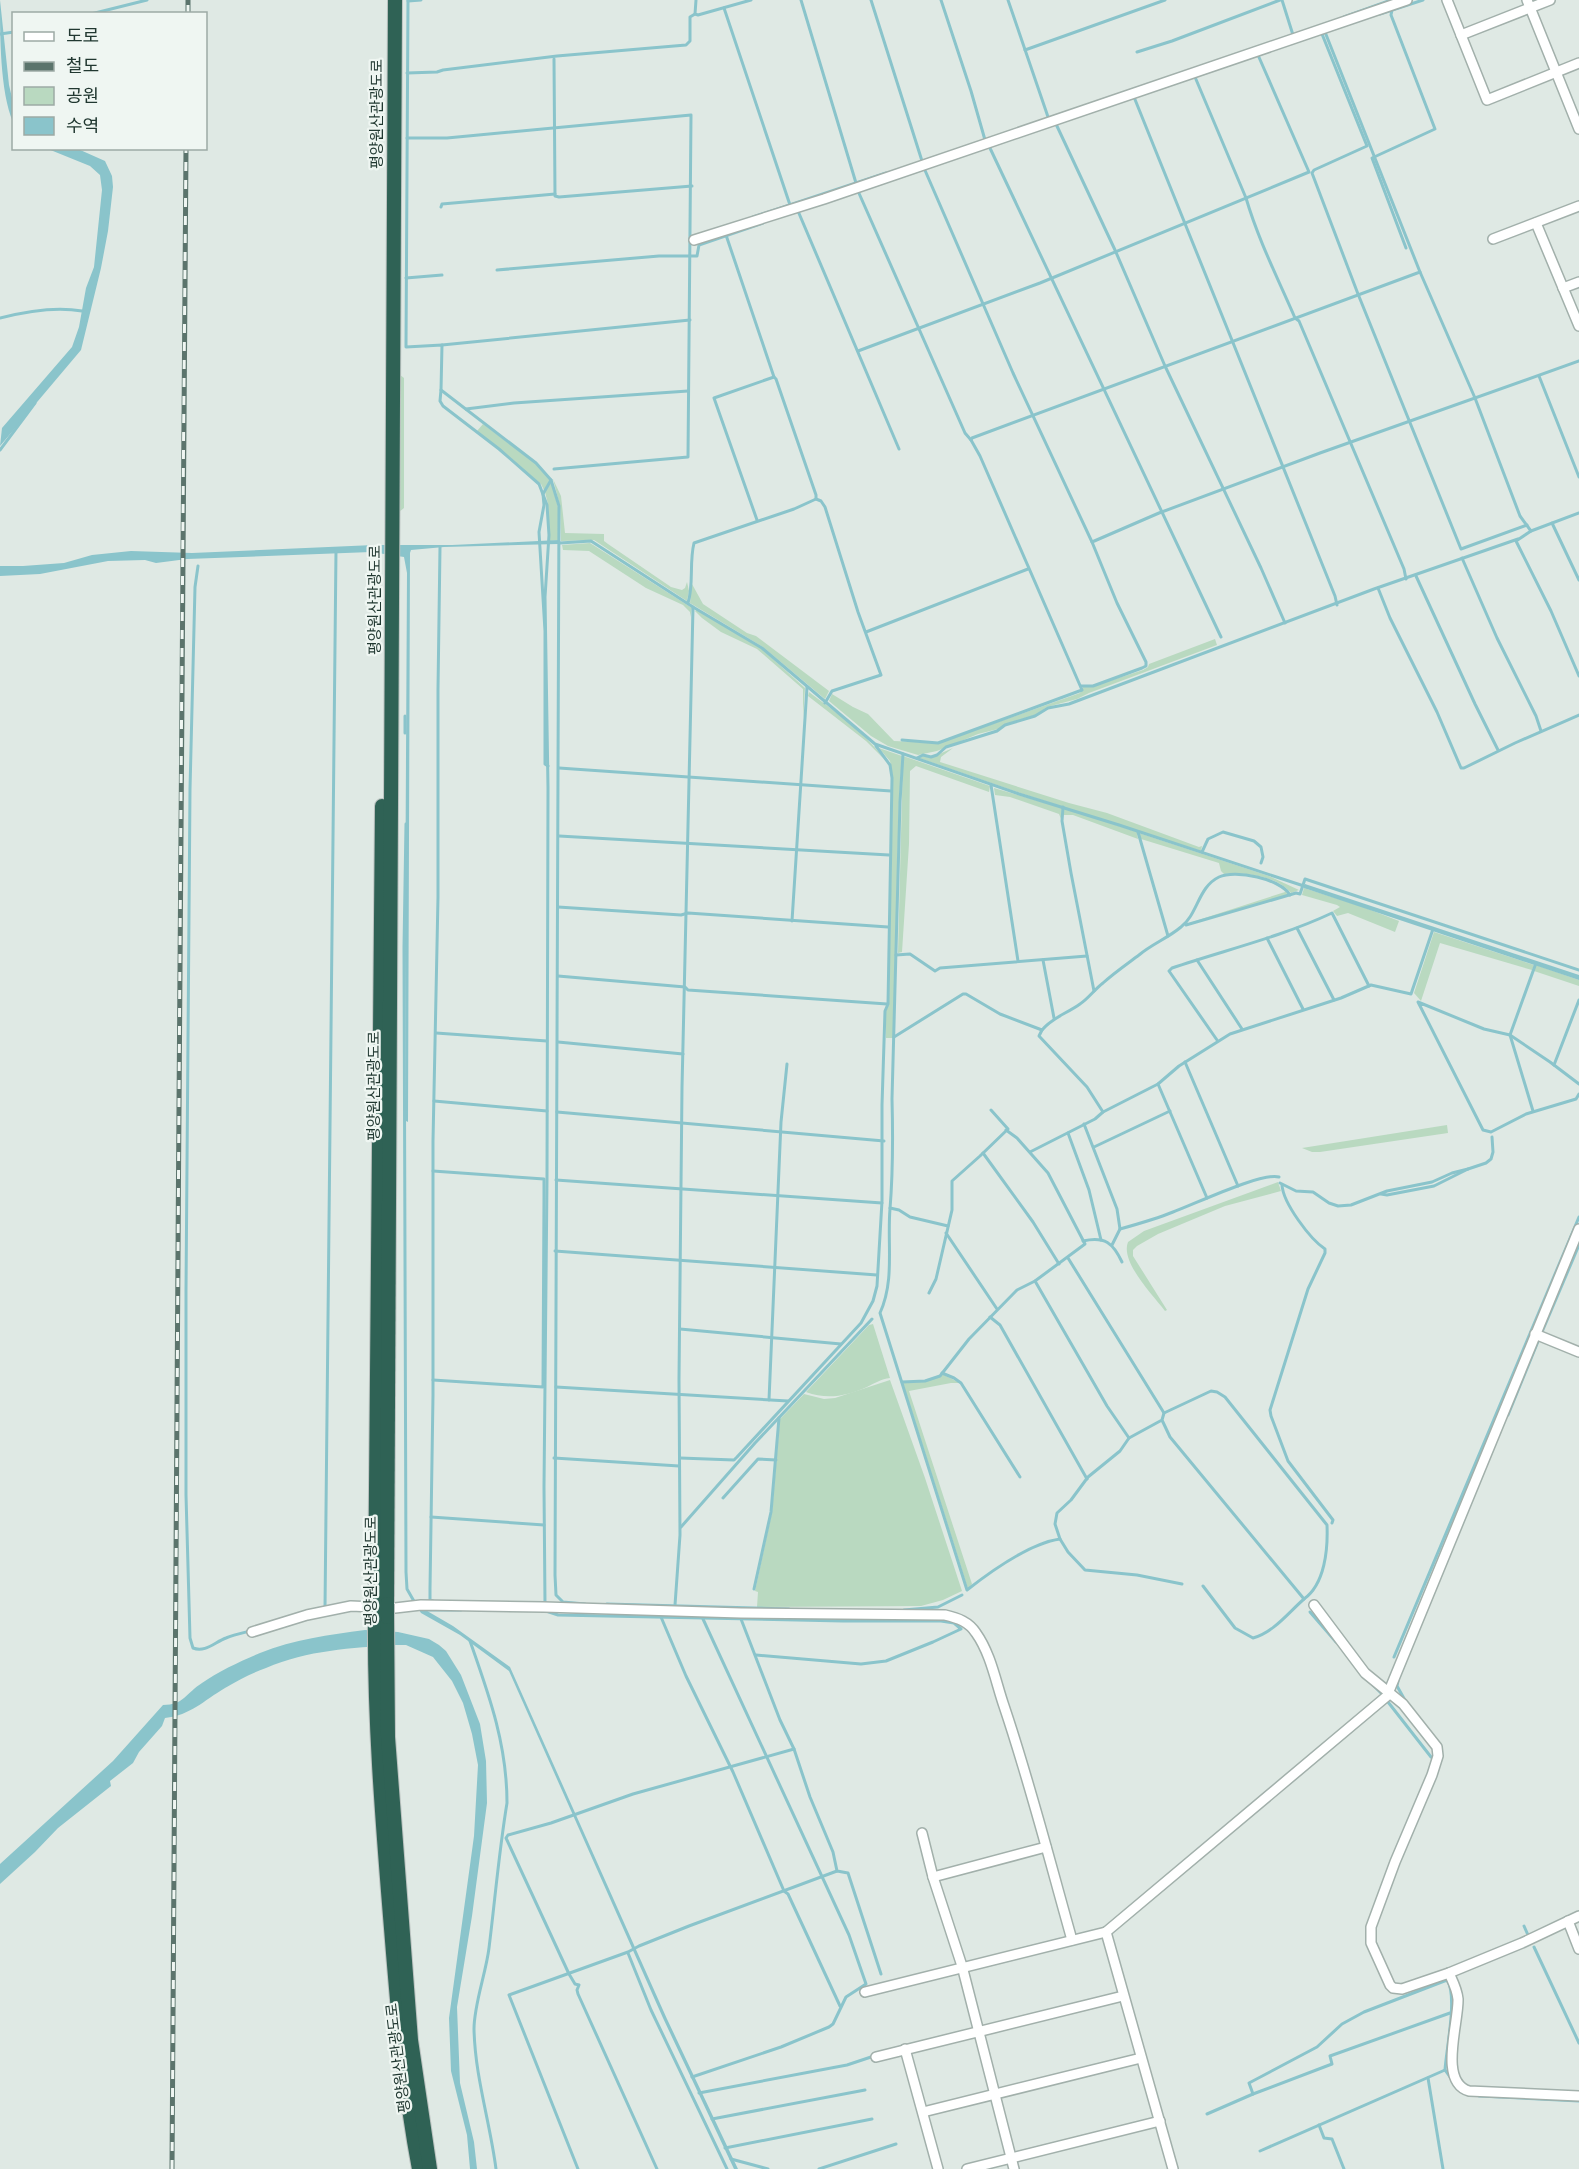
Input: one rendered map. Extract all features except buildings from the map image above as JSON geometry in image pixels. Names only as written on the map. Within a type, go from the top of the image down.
[{"type":"highway","points":[[386,0],[388,538]]},
{"type":"highway","name":"평양원산관광도로","points":[[395,0],[388,538],[381,1653],[411,2040],[430,2169]]},
{"type":"highway","points":[[381,1653],[385,1852],[400,2043],[419,2169]]},
{"type":"street","points":[[694,240],[824,199],[1407,0]]},
{"type":"street","points":[[1447,0],[1487,100],[1579,63]]},
{"type":"street","points":[[1461,35],[1529,4],[1550,0]]},
{"type":"street","points":[[1529,4],[1579,129]]},
{"type":"street","points":[[1493,238],[1579,207]]},
{"type":"street","points":[[1536,223],[1579,326]]},
{"type":"street","points":[[1563,288],[1579,282]]},
{"type":"street","points":[[865,1992],[1106,1932],[1380,1704],[1389,1693],[1579,1229]]},
{"type":"street","points":[[1535,1334],[1579,1352]]},
{"type":"street","points":[[252,1632],[307,1615],[358,1606],[395,1608],[421,1605],[741,1613],[945,1615],[957,1618],[975,1631],[986,1653],[1011,1726],[1072,1940]]},
{"type":"street","points":[[1314,1605],[1365,1673],[1403,1704],[1437,1747],[1432,1775],[1381,1897],[1371,1927],[1371,1943],[1390,1985],[1393,1988],[1402,1989],[1449,1973],[1537,1937],[1579,1916]]},
{"type":"street","points":[[921,1833],[962,1966],[1014,2169]]},
{"type":"street","points":[[933,1877],[1046,1847]]},
{"type":"street","points":[[1568,1921],[1579,1948]]},
{"type":"street","points":[[1106,1932],[1173,2169]]},
{"type":"street","points":[[1449,1973],[1456,1988],[1458,2002],[1451,2061],[1462,2090],[1579,2096]]},
{"type":"street","points":[[876,2057],[1123,1996]]},
{"type":"street","points":[[905,2049],[938,2169]]},
{"type":"street","points":[[923,2112],[1141,2058]]},
{"type":"street","points":[[968,2169],[1160,2121]]},
{"type":"green space","points":[[400,375],[404,378],[404,508],[399,512]]},
{"type":"green space","points":[[483,424],[536,464],[550,480],[544,490],[541,484],[477,431]]},
{"type":"green space","points":[[553,479],[561,496],[565,533],[604,534],[604,541],[671,587],[682,590],[687,582],[689,591],[687,601],[594,540],[561,541],[560,506]]},
{"type":"green space","points":[[551,482],[558,507],[559,540],[549,541],[548,504],[545,492]]},
{"type":"green space","points":[[590,543],[692,608],[690,617],[690,612],[683,605],[646,588],[589,551],[563,550],[562,545]]},
{"type":"green space","points":[[692,584],[703,604],[747,633],[756,636],[829,691],[825,699],[763,647],[690,603]]},
{"type":"green space","points":[[697,610],[762,649],[805,688],[803,718],[803,689],[757,649],[721,632],[702,618],[695,611]]},
{"type":"green space","points":[[1215,639],[1217,645],[1077,699],[1047,707],[1035,715],[1005,724],[998,729],[978,734],[937,751],[918,755],[888,746],[871,736],[829,701],[832,694],[868,714],[894,741],[939,743],[1080,693],[1083,687],[1091,687],[1143,670],[1149,664]]},
{"type":"green space","points":[[809,692],[859,731],[884,759],[866,741],[808,696]]},
{"type":"green space","points":[[879,748],[902,756],[893,1038],[886,1038],[886,1011],[889,1004],[893,778],[890,761]]},
{"type":"green space","points":[[953,748],[941,757],[940,762],[1107,813],[1199,847],[1202,846],[1201,851],[919,758],[924,756],[930,758]]},
{"type":"green space","points":[[903,756],[990,786],[989,792],[916,766],[910,771],[909,844],[902,952],[898,953]]},
{"type":"green space","points":[[994,788],[1062,808],[1061,819],[1059,814],[1010,797],[995,795]]},
{"type":"green space","points":[[1064,808],[1137,832],[1138,839],[1073,815],[1063,815]]},
{"type":"green space","points":[[1139,833],[1269,876],[1299,890],[1291,893],[1278,883],[1260,876],[1224,874],[1219,863],[1141,839]]},
{"type":"green space","points":[[1283,888],[1288,895],[1186,924],[1285,892]]},
{"type":"green space","points":[[1304,888],[1399,921],[1395,932],[1348,913],[1337,916],[1333,911],[1340,907],[1302,895]]},
{"type":"green space","points":[[1434,932],[1534,965],[1532,970],[1440,943],[1421,1001],[1414,993]]},
{"type":"green space","points":[[1536,965],[1579,980],[1579,986],[1534,971]]},
{"type":"green space","points":[[1447,1125],[1448,1133],[1320,1152],[1302,1148]]},
{"type":"green space","points":[[1278,1182],[1281,1191],[1225,1206],[1158,1234],[1133,1250],[1133,1256],[1167,1310],[1165,1311],[1133,1268],[1127,1250],[1128,1242],[1144,1231]]},
{"type":"green space","points":[[873,1324],[890,1378],[844,1395],[822,1396],[806,1392],[869,1325]]},
{"type":"green space","points":[[942,1374],[960,1383],[909,1391],[972,1584],[968,1589],[903,1383],[926,1381]]},
{"type":"green space","points":[[890,1380],[962,1591],[943,1600],[921,1606],[757,1607],[758,1592],[755,1591],[772,1512],[780,1419],[804,1394],[824,1399],[835,1398]]},
{"type":"water","points":[[0,0],[12,98],[12,119],[5,95]]},
{"type":"water","points":[[50,150],[80,150],[105,161],[112,176],[108,231],[81,350],[0,446],[2,428],[72,347],[79,327],[86,288],[94,267],[102,190],[100,175],[90,166]]},
{"type":"water","points":[[559,540],[558,544],[444,547],[411,550],[410,553],[408,1122],[406,1121],[405,943],[407,573],[404,557],[371,552],[187,559],[156,563],[145,560],[108,561],[40,574],[0,576],[0,566],[64,563],[92,555],[131,551],[192,553]]},
{"type":"water","points":[[1305,884],[1579,975],[1579,980],[1304,888]]},
{"type":"water","points":[[422,1608],[453,1626],[510,1667],[667,2019],[738,2169],[734,2169],[663,2018],[509,1671],[460,1635],[421,1613],[419,1610]]},
{"type":"water","points":[[365,1630],[398,1632],[429,1639],[439,1645],[446,1651],[461,1675],[480,1724],[486,1761],[487,1803],[457,2007],[460,2083],[474,2142],[477,2169],[470,2169],[467,2135],[451,2071],[449,2018],[474,1836],[478,1765],[463,1703],[452,1681],[433,1657],[406,1645],[396,1645],[330,1651],[298,1657],[250,1674],[190,1711],[165,1718],[162,1726],[139,1752],[133,1763],[110,1781],[111,1786],[58,1828],[0,1884],[0,1864],[113,1761],[163,1705],[180,1701],[216,1674],[273,1648],[312,1638]]},
{"type":"waterway","points":[[99,12],[147,0]]},
{"type":"waterway","points":[[408,0],[406,347],[442,345],[441,390],[536,463],[551,480],[559,506],[555,1575],[556,1595],[563,1602],[585,1604]]},
{"type":"waterway","points":[[408,1],[421,0]]},
{"type":"waterway","points":[[696,0],[695,14],[698,15],[751,0]]},
{"type":"waterway","points":[[801,0],[856,183]]},
{"type":"waterway","points":[[871,0],[922,161]]},
{"type":"waterway","points":[[941,0],[985,140]]},
{"type":"waterway","points":[[1008,0],[1048,117],[1046,120]]},
{"type":"waterway","points":[[1025,50],[1165,0]]},
{"type":"waterway","points":[[1137,52],[1280,0]]},
{"type":"waterway","points":[[1282,0],[1293,35]]},
{"type":"waterway","points":[[1344,17],[1391,0]]},
{"type":"waterway","points":[[1380,14],[1423,0]]},
{"type":"waterway","points":[[724,8],[790,205]]},
{"type":"waterway","points":[[1392,10],[1391,15],[1435,129],[1372,158],[1406,248]]},
{"type":"waterway","points":[[407,73],[437,72],[557,56],[686,45],[690,41],[690,17],[695,14]]},
{"type":"waterway","points":[[902,740],[938,743],[1082,690],[972,438],[1420,272],[1325,32],[1328,31]]},
{"type":"waterway","points":[[0,34],[12,32]]},
{"type":"waterway","points":[[1322,34],[1367,146],[1314,170],[1312,173],[1358,294],[1461,549],[1527,525]]},
{"type":"waterway","points":[[858,351],[1040,283],[1309,172],[1258,55]]},
{"type":"waterway","points":[[554,59],[555,196],[692,186]]},
{"type":"waterway","points":[[1195,77],[1246,198],[1262,244],[1295,318],[1299,321],[1404,569],[1406,579]]},
{"type":"waterway","points":[[1134,97],[1337,605]]},
{"type":"waterway","points":[[407,138],[447,138],[691,115],[688,457],[554,469]]},
{"type":"waterway","points":[[1056,124],[1115,250],[1165,366],[1285,623]]},
{"type":"waterway","points":[[989,146],[1221,637]]},
{"type":"waterway","points":[[924,168],[1013,373],[1146,662],[1146,666],[1142,668],[1093,686],[1081,686]]},
{"type":"waterway","points":[[753,217],[886,173]]},
{"type":"waterway","points":[[858,191],[965,433],[971,440]]},
{"type":"waterway","points":[[441,207],[442,204],[555,194]]},
{"type":"waterway","points":[[798,211],[899,449]]},
{"type":"waterway","points":[[497,270],[659,256],[697,256],[699,245],[763,223]]},
{"type":"waterway","points":[[726,235],[774,377],[714,398],[757,520]]},
{"type":"waterway","points":[[1420,272],[1475,398],[1520,516],[1531,531],[1516,541],[1551,611],[1579,676]]},
{"type":"waterway","points":[[406,278],[442,275]]},
{"type":"waterway","points":[[0,318],[41,310],[82,311]]},
{"type":"waterway","points":[[442,345],[690,320]]},
{"type":"waterway","points":[[1092,542],[1159,513],[1320,453],[1579,361]]},
{"type":"waterway","points":[[1539,376],[1579,477]]},
{"type":"waterway","points":[[688,603],[694,543],[794,509],[816,499],[774,377]]},
{"type":"waterway","points":[[441,390],[440,401],[443,406],[499,449],[539,484],[547,505],[549,535],[545,597],[548,788],[547,1178],[545,1603],[542,1603]]},
{"type":"waterway","points":[[466,409],[514,403],[688,391]]},
{"type":"waterway","points":[[0,450],[35,403]]},
{"type":"waterway","points":[[548,766],[545,764],[545,631],[539,532],[544,505],[543,494],[551,480]]},
{"type":"waterway","points":[[816,499],[821,501],[825,507],[858,612],[881,675],[832,691],[825,703]]},
{"type":"waterway","points":[[1531,531],[1579,513]]},
{"type":"waterway","points":[[1552,523],[1579,580]]},
{"type":"waterway","points":[[917,758],[923,755],[931,757],[937,755],[946,747],[997,731],[1005,725],[1035,716],[1048,708],[1069,704],[1374,589],[1518,539]]},
{"type":"waterway","points":[[560,543],[591,541],[693,607],[762,648],[875,744],[1019,794],[1307,887]]},
{"type":"waterway","points":[[433,1601],[430,1600],[430,1589],[440,547]]},
{"type":"waterway","points":[[325,1608],[336,550]]},
{"type":"waterway","points":[[1462,558],[1541,731]]},
{"type":"waterway","points":[[198,566],[195,587],[190,789],[186,1291],[186,1495],[190,1638],[193,1648],[202,1649],[250,1631]]},
{"type":"waterway","points":[[866,632],[1028,569]]},
{"type":"waterway","points":[[1416,576],[1498,750]]},
{"type":"waterway","points":[[1378,588],[1461,768],[1579,715]]},
{"type":"waterway","points":[[675,1605],[680,1535],[682,1088],[693,607]]},
{"type":"waterway","points":[[792,921],[807,687]]},
{"type":"waterway","points":[[405,716],[405,733]]},
{"type":"waterway","points":[[680,1458],[734,1460],[861,1323],[873,1301],[877,1286],[882,1201],[882,1105],[885,1011],[888,1004],[892,778],[890,765],[876,746]]},
{"type":"waterway","points":[[903,754],[889,1275],[885,1300],[880,1313],[967,1590],[1024,1552],[1060,1539]]},
{"type":"waterway","points":[[559,768],[891,791]]},
{"type":"waterway","points":[[991,785],[1018,961]]},
{"type":"waterway","points":[[1063,807],[1062,821],[1094,991]]},
{"type":"waterway","points":[[406,824],[404,947],[406,1572],[407,1589],[415,1603]]},
{"type":"waterway","points":[[1138,832],[1168,936]]},
{"type":"waterway","points":[[1202,852],[1208,839],[1223,832],[1254,841],[1261,847],[1263,857],[1261,863]]},
{"type":"waterway","points":[[559,836],[889,855]]},
{"type":"waterway","points":[[894,1037],[963,994],[1000,1014],[1042,1030],[1083,1002],[1107,979],[1144,951],[1187,922],[1202,894],[1212,881],[1219,877],[1236,874],[1257,877],[1277,884],[1290,895]]},
{"type":"waterway","points":[[1186,925],[1296,893],[1300,894],[1305,879],[1579,970]]},
{"type":"waterway","points":[[558,907],[681,915],[688,913],[888,927]]},
{"type":"waterway","points":[[1217,1040],[1169,971],[1172,968],[1273,936],[1332,913],[1369,986]]},
{"type":"waterway","points":[[1297,928],[1334,1000]]},
{"type":"waterway","points":[[1103,1112],[1158,1084],[1179,1066],[1230,1034],[1341,998],[1371,985],[1411,994],[1433,929]]},
{"type":"waterway","points":[[1267,938],[1303,1009]]},
{"type":"waterway","points":[[896,955],[910,954],[935,971],[940,968],[1087,956]]},
{"type":"waterway","points":[[1043,960],[1054,1018]]},
{"type":"waterway","points":[[1197,960],[1242,1029]]},
{"type":"waterway","points":[[1533,1111],[1510,1035],[1536,963]]},
{"type":"waterway","points":[[558,976],[685,987],[688,990],[887,1004]]},
{"type":"waterway","points":[[1554,1065],[1579,1000]]},
{"type":"waterway","points":[[1579,1084],[1510,1035],[1484,1029],[1418,1002],[1483,1130],[1491,1132],[1526,1114],[1576,1099],[1579,1094]]},
{"type":"waterway","points":[[1030,1152],[1095,1119],[1103,1112],[1087,1087],[1039,1036],[1042,1030]]},
{"type":"waterway","points":[[436,1033],[547,1041]]},
{"type":"waterway","points":[[558,1042],[683,1054]]},
{"type":"waterway","points":[[1185,1062],[1238,1186]]},
{"type":"waterway","points":[[769,1400],[781,1122],[787,1064]]},
{"type":"waterway","points":[[1158,1084],[1207,1198]]},
{"type":"waterway","points":[[434,1101],[547,1111]]},
{"type":"waterway","points":[[929,1293],[936,1279],[952,1210],[952,1181],[1008,1129],[991,1110]]},
{"type":"waterway","points":[[1094,1147],[1170,1111]]},
{"type":"waterway","points":[[557,1112],[884,1141]]},
{"type":"waterway","points":[[1084,1124],[1117,1209],[1120,1229],[1112,1245]]},
{"type":"waterway","points":[[902,1382],[925,1381],[940,1376],[969,1339],[1017,1290],[1035,1281],[1085,1244],[1048,1173],[1017,1138],[1006,1130]]},
{"type":"waterway","points":[[1068,1133],[1089,1190],[1101,1240]]},
{"type":"waterway","points":[[1381,1194],[1387,1195],[1434,1186],[1486,1163],[1491,1159],[1493,1152],[1492,1137]]},
{"type":"waterway","points":[[983,1153],[1033,1222],[1059,1264]]},
{"type":"waterway","points":[[1280,1183],[1296,1191],[1313,1192],[1338,1206],[1351,1205],[1387,1191],[1432,1182],[1468,1169]]},
{"type":"waterway","points":[[433,1171],[544,1179],[544,1197],[543,1387],[433,1380]]},
{"type":"waterway","points":[[1120,1229],[1167,1215],[1258,1179],[1279,1177]]},
{"type":"waterway","points":[[556,1180],[882,1203]]},
{"type":"waterway","points":[[1282,1185],[1292,1211],[1305,1229],[1325,1249],[1325,1253],[1308,1289],[1270,1410],[1288,1461],[1333,1520],[1332,1523]]},
{"type":"waterway","points":[[890,1208],[899,1210],[910,1217],[948,1226]]},
{"type":"waterway","points":[[1394,1657],[1579,1217]]},
{"type":"waterway","points":[[946,1233],[997,1309]]},
{"type":"waterway","points":[[1083,1241],[1103,1240],[1107,1242],[1122,1262]]},
{"type":"waterway","points":[[1542,1332],[1579,1245]]},
{"type":"waterway","points":[[555,1251],[877,1275]]},
{"type":"waterway","points":[[1068,1258],[1164,1413]]},
{"type":"waterway","points":[[1035,1281],[1107,1406],[1129,1438]]},
{"type":"waterway","points":[[990,1317],[1000,1325],[1087,1479]]},
{"type":"waterway","points":[[681,1527],[755,1443],[872,1319]]},
{"type":"waterway","points":[[680,1329],[841,1344]]},
{"type":"waterway","points":[[1508,1415],[1539,1339]]},
{"type":"waterway","points":[[942,1373],[961,1383],[1020,1477]]},
{"type":"waterway","points":[[556,1387],[788,1401]]},
{"type":"waterway","points":[[1162,1420],[1170,1437],[1304,1599],[1317,1584],[1321,1575],[1326,1555],[1327,1525],[1225,1397],[1211,1391],[1164,1413],[1162,1420],[1129,1438],[1120,1451],[1088,1477],[1071,1500],[1057,1513],[1055,1524],[1068,1552],[1085,1570],[1137,1575],[1182,1584]]},
{"type":"waterway","points":[[754,1589],[771,1512],[779,1418]]},
{"type":"waterway","points":[[554,1458],[679,1466]]},
{"type":"waterway","points":[[723,1498],[758,1459],[776,1460]]},
{"type":"waterway","points":[[431,1517],[544,1525]]},
{"type":"waterway","points":[[1203,1586],[1235,1628],[1253,1638],[1274,1627],[1304,1599]]},
{"type":"waterway","points":[[904,1610],[938,1607],[962,1595]]},
{"type":"waterway","points":[[607,1604],[789,1609]]},
{"type":"waterway","points":[[423,1610],[461,1610]]},
{"type":"waterway","points":[[546,1611],[558,1615],[941,1621],[954,1623],[961,1629],[886,1661],[861,1664],[756,1655]]},
{"type":"waterway","points":[[1310,1612],[1336,1642]]},
{"type":"waterway","points":[[661,1617],[686,1676],[733,1772],[784,1891],[788,1894],[840,2006]]},
{"type":"waterway","points":[[692,2077],[781,2047],[829,2027],[833,2024],[846,1997],[866,1984],[849,1935],[703,1619]]},
{"type":"waterway","points":[[741,1619],[780,1720],[794,1749],[810,1797],[833,1852],[837,1871],[848,1873],[881,1974]]},
{"type":"waterway","points":[[470,1641],[496,1720],[506,1781],[507,1803],[489,1948],[474,2029],[477,2065],[496,2169]]},
{"type":"waterway","points":[[1398,1681],[1397,1686],[1406,1702]]},
{"type":"waterway","points":[[1372,1684],[1381,1693]]},
{"type":"waterway","points":[[1388,1702],[1431,1757]]},
{"type":"waterway","points":[[657,2169],[578,1994],[579,1985],[575,1984],[569,1974],[506,1838],[508,1835],[551,1823],[633,1794],[794,1749]]},
{"type":"waterway","points":[[578,2169],[509,1995],[628,1952],[689,1926],[837,1871]]},
{"type":"waterway","points":[[1524,1926],[1528,1935]]},
{"type":"waterway","points":[[1534,1947],[1579,2043]]},
{"type":"waterway","points":[[628,1953],[651,2010],[727,2169]]},
{"type":"waterway","points":[[1253,2094],[1249,2083],[1317,2047],[1342,2024],[1364,2012],[1447,1980],[1450,1987],[1451,2010],[1445,2070],[1460,2091],[1464,2093]]},
{"type":"waterway","points":[[1207,2114],[1332,2064],[1330,2056],[1450,2013]]},
{"type":"waterway","points":[[699,2093],[847,2065],[871,2057]]},
{"type":"waterway","points":[[1260,2151],[1445,2070]]},
{"type":"waterway","points":[[1428,2078],[1443,2169]]},
{"type":"waterway","points":[[712,2119],[865,2090]]},
{"type":"waterway","points":[[1479,2096],[1579,2101]]},
{"type":"waterway","points":[[725,2148],[872,2119]]},
{"type":"waterway","points":[[1319,2125],[1324,2138],[1332,2139],[1344,2169]]},
{"type":"waterway","points":[[819,2169],[896,2144]]},
{"type":"waterway","points":[[731,2159],[768,2169]]},
{"type":"railway","points":[[188,0],[188,12]]},
{"type":"railway","points":[[172,2169],[186,150]]}]
